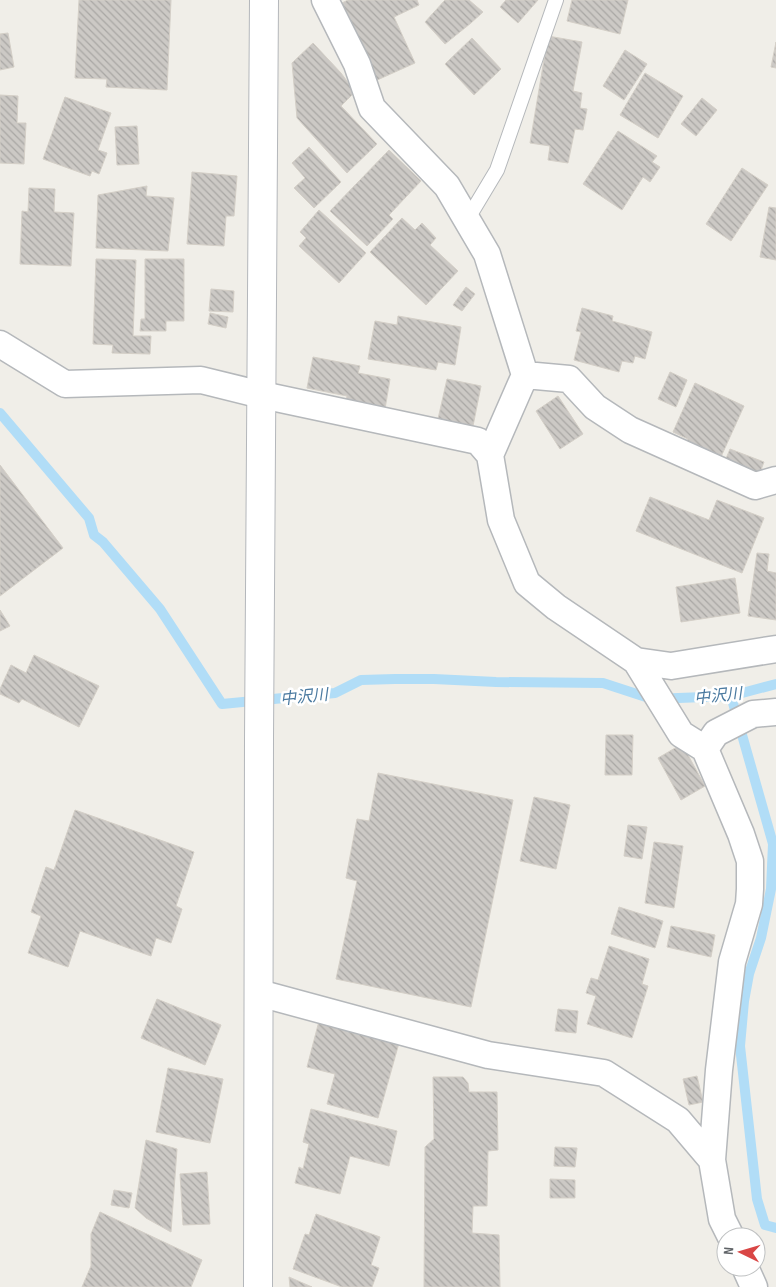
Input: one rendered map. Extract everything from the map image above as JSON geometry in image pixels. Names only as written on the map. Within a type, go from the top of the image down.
[{"type":"street","points":[[258,1287],[264,0]]},
{"type":"street","points":[[325,0],[357,64],[372,108],[447,186],[487,254],[525,375],[490,455]]},
{"type":"street","points":[[0,344],[64,384],[200,380],[478,441],[490,455],[501,520],[527,582],[556,607],[636,661],[681,734],[705,749],[741,834],[750,861],[749,904],[732,962],[719,1070],[712,1160],[722,1219],[726,1227]]},
{"type":"street","points":[[525,375],[570,379],[595,406],[630,430],[754,486],[776,480]]},
{"type":"street","points":[[636,661],[671,666],[776,649]]},
{"type":"street","points":[[705,749],[716,733],[754,714],[776,712]]},
{"type":"street","points":[[259,993],[488,1055],[604,1073],[678,1120],[712,1160]]},
{"type":"lane","points":[[467,220],[497,170],[556,0]]},
{"type":"building","points":[[79,0],[171,0],[167,90],[106,87],[107,79],[75,78]]},
{"type":"building","points":[[348,0],[417,0],[419,5],[394,17],[415,63],[375,81],[340,4]]},
{"type":"building","points":[[445,0],[469,0],[483,12],[445,44],[425,22]]},
{"type":"building","points":[[506,0],[538,0],[518,23],[500,7]]},
{"type":"building","points":[[572,0],[628,0],[620,34],[567,21]]},
{"type":"building","points":[[8,33],[14,67],[0,70],[0,34]]},
{"type":"building","points":[[548,36],[582,42],[573,91],[582,93],[580,108],[587,109],[583,130],[575,129],[568,163],[548,160],[550,146],[530,143]]},
{"type":"building","points":[[472,38],[501,69],[474,95],[445,64]]},
{"type":"building","points":[[776,42],[776,68],[771,67]]},
{"type":"building","points":[[313,43],[341,73],[355,92],[341,106],[377,144],[347,173],[297,118],[292,63]]},
{"type":"building","points":[[625,50],[647,64],[624,100],[603,86]]},
{"type":"building","points":[[645,73],[683,96],[658,138],[620,115]]},
{"type":"building","points":[[0,95],[18,96],[17,123],[26,123],[24,164],[0,163]]},
{"type":"building","points":[[65,97],[111,113],[98,150],[107,153],[99,174],[92,171],[90,176],[43,159]]},
{"type":"building","points":[[702,98],[717,110],[696,136],[681,124]]},
{"type":"building","points":[[137,126],[139,164],[117,165],[115,127]]},
{"type":"building","points":[[618,131],[657,156],[652,162],[660,167],[650,182],[643,177],[622,210],[583,184]]},
{"type":"building","points":[[309,147],[341,182],[314,208],[294,188],[305,178],[292,163]]},
{"type":"building","points":[[389,150],[421,181],[389,215],[393,219],[367,246],[330,211]]},
{"type":"building","points":[[742,168],[768,185],[731,241],[706,224]]},
{"type":"building","points":[[192,172],[237,176],[234,216],[226,216],[224,246],[187,244]]},
{"type":"building","points":[[147,186],[146,196],[174,198],[168,251],[96,248],[98,195]]},
{"type":"building","points":[[29,188],[55,189],[54,212],[74,213],[71,266],[20,264],[22,211],[28,212]]},
{"type":"building","points":[[769,207],[776,208],[776,260],[760,257]]},
{"type":"building","points":[[319,210],[366,253],[339,283],[299,246],[306,238],[300,232]]},
{"type":"building","points":[[402,218],[415,230],[422,223],[436,238],[430,245],[458,271],[426,305],[370,252]]},
{"type":"building","points":[[96,259],[136,260],[133,336],[151,336],[150,354],[112,353],[113,345],[93,344]]},
{"type":"building","points":[[145,259],[184,259],[184,321],[166,321],[166,331],[140,331],[141,319],[145,319]]},
{"type":"building","points":[[466,287],[475,294],[462,311],[453,305]]},
{"type":"building","points":[[211,289],[234,291],[233,312],[209,311]]},
{"type":"building","points":[[582,308],[613,316],[612,321],[652,332],[645,359],[635,356],[633,363],[622,361],[619,372],[574,360],[581,332],[576,331]]},
{"type":"building","points":[[210,313],[228,317],[226,328],[208,324]]},
{"type":"building","points":[[398,316],[461,327],[455,365],[438,362],[436,370],[368,359],[375,321],[397,325]]},
{"type":"building","points":[[313,357],[360,366],[358,373],[390,379],[385,409],[346,402],[347,396],[307,388]]},
{"type":"building","points":[[670,372],[687,380],[676,407],[658,399]]},
{"type":"building","points":[[447,379],[481,386],[473,426],[438,419]]},
{"type":"building","points":[[695,383],[744,406],[720,459],[686,444],[688,439],[673,432]]},
{"type":"building","points":[[558,396],[583,434],[560,449],[536,411]]},
{"type":"building","points":[[730,449],[764,462],[759,475],[725,461]]},
{"type":"building","points":[[0,465],[63,548],[0,596]]},
{"type":"building","points":[[650,497],[709,520],[717,500],[764,518],[742,573],[636,531]]},
{"type":"building","points":[[757,553],[769,554],[767,571],[776,573],[776,620],[748,616]]},
{"type":"building","points":[[735,578],[740,613],[681,622],[676,587]]},
{"type":"building","points":[[0,610],[10,626],[0,631]]},
{"type":"building","points":[[34,655],[99,686],[79,727],[22,699],[19,703],[0,694],[0,689],[11,665],[26,673]]},
{"type":"building","points":[[606,735],[633,735],[632,775],[605,775]]},
{"type":"building","points":[[682,744],[705,786],[681,800],[658,758]]},
{"type":"building","points":[[378,773],[513,800],[471,1007],[336,979],[357,881],[346,878],[357,819],[369,821]]},
{"type":"building","points":[[534,797],[570,805],[556,869],[520,861]]},
{"type":"building","points":[[75,810],[194,852],[176,906],[182,909],[171,943],[156,938],[151,956],[80,931],[68,967],[28,953],[41,916],[31,912],[46,867],[54,870]]},
{"type":"building","points":[[628,825],[647,827],[642,859],[624,856]]},
{"type":"building","points":[[654,842],[683,846],[674,908],[645,903]]},
{"type":"building","points":[[619,907],[663,921],[655,948],[611,934]]},
{"type":"building","points":[[671,926],[715,935],[711,957],[667,947]]},
{"type":"building","points":[[609,946],[649,959],[642,984],[648,986],[632,1038],[587,1024],[596,996],[586,993],[591,978],[598,980]]},
{"type":"building","points":[[157,999],[221,1025],[205,1065],[141,1038]]},
{"type":"building","points":[[558,1009],[578,1011],[576,1033],[555,1031]]},
{"type":"building","points":[[319,1021],[399,1043],[378,1118],[327,1104],[335,1074],[307,1067]]},
{"type":"building","points":[[168,1068],[223,1079],[210,1143],[156,1132]]},
{"type":"building","points":[[697,1076],[703,1102],[689,1105],[683,1079]]},
{"type":"building","points":[[433,1077],[463,1077],[468,1083],[469,1092],[497,1092],[498,1150],[488,1151],[487,1206],[473,1206],[472,1233],[499,1235],[500,1287],[424,1287],[425,1147],[434,1139]]},
{"type":"building","points":[[311,1109],[397,1131],[389,1166],[350,1156],[340,1194],[295,1183],[299,1167],[303,1169],[309,1144],[303,1142]]},
{"type":"building","points":[[146,1140],[177,1149],[171,1232],[146,1218],[135,1208]]},
{"type":"building","points":[[555,1147],[577,1148],[575,1167],[554,1166]]},
{"type":"building","points":[[207,1172],[210,1224],[183,1225],[180,1174]]},
{"type":"building","points":[[550,1179],[575,1180],[575,1198],[550,1198]]},
{"type":"building","points":[[114,1190],[132,1193],[129,1208],[111,1205]]},
{"type":"building","points":[[100,1212],[202,1260],[191,1287],[82,1287],[91,1266],[91,1234]]},
{"type":"building","points":[[316,1214],[380,1237],[371,1265],[379,1268],[372,1287],[342,1287],[293,1269],[305,1234],[309,1235]]},
{"type":"building","points":[[289,1277],[312,1287],[290,1287]]},
{"type":"waterway","name":"中沢川","points":[[0,413],[89,518],[94,535],[103,542],[160,609],[222,704],[335,693],[361,680],[434,679],[496,682],[603,683],[652,699],[731,696],[776,684]]},
{"type":"waterway","points":[[731,696],[773,844],[771,889],[761,938],[749,974],[744,1001],[740,1046],[757,1199],[765,1225],[776,1228]]}]
